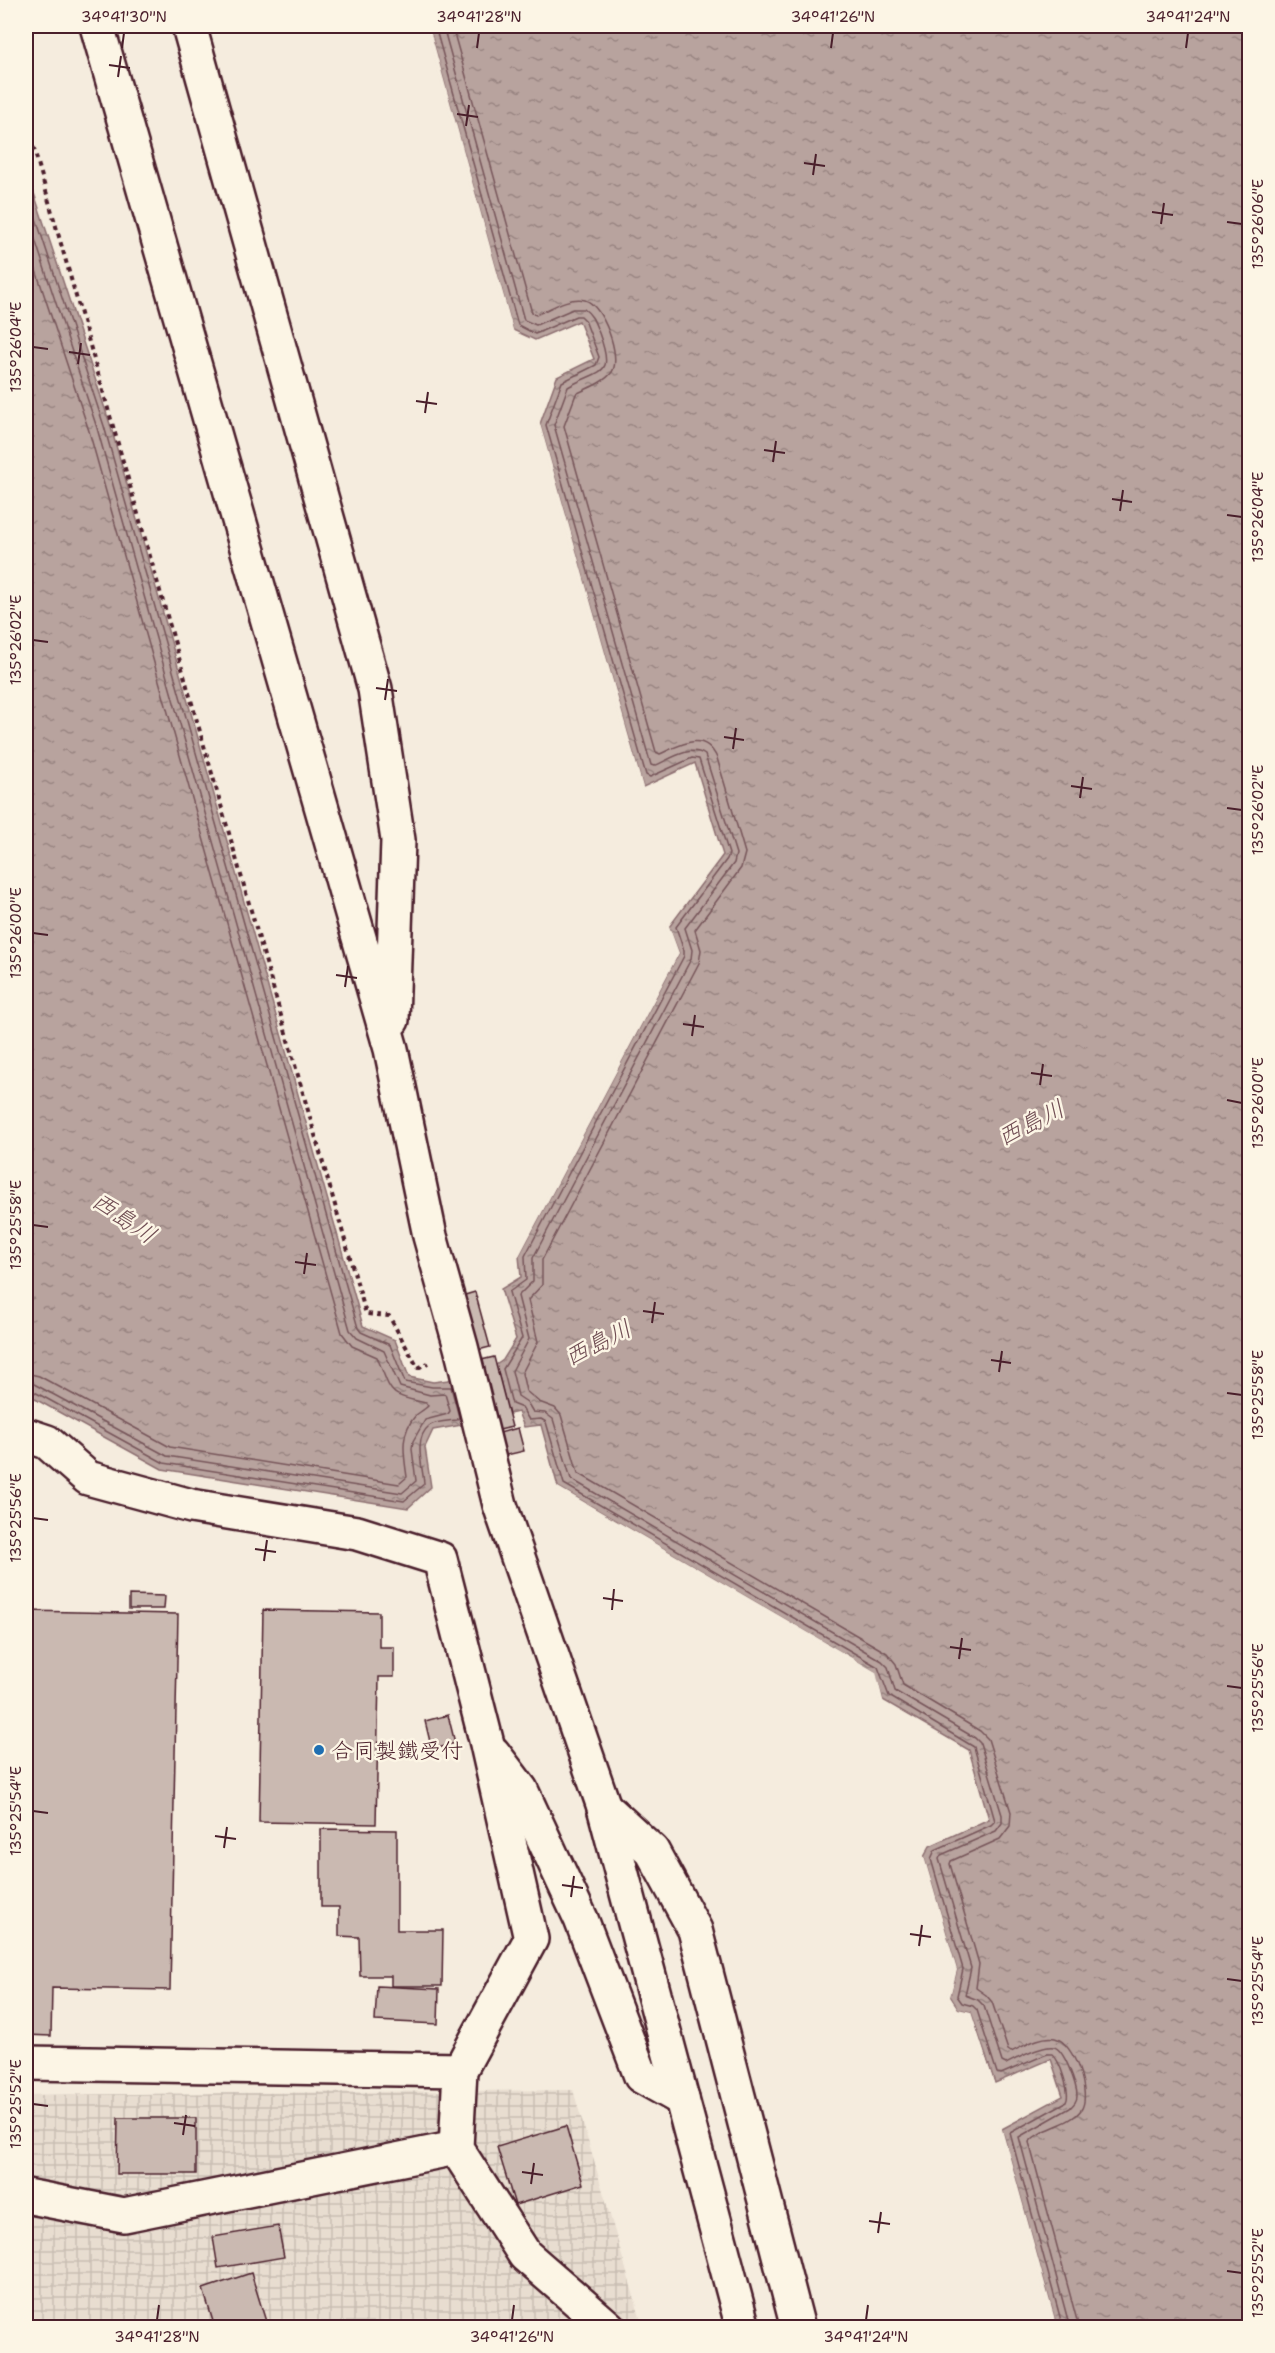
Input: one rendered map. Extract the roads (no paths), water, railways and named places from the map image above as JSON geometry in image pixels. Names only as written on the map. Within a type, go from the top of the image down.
[{"type":"street","points":[[97,26],[391,1049],[430,1236],[461,1347],[500,1505],[604,1807],[743,2328]]},
{"type":"street","points":[[189,26],[375,689],[398,840],[391,1049]]},
{"type":"street","points":[[26,1436],[47,1442],[88,1478],[191,1506],[357,1533],[440,1559],[487,1744],[531,1939],[460,2070],[456,2148],[525,2255],[609,2328]]},
{"type":"street","points":[[487,1744],[526,1800],[581,1919],[641,2076],[682,2100]]},
{"type":"street","points":[[604,1807],[652,1851],[695,1930],[798,2328]]},
{"type":"street","points":[[26,2063],[460,2070]]},
{"type":"street","points":[[26,2196],[124,2215],[456,2148]]},
{"type":"water","name":"西島川","points":[[429,26],[1249,26],[1249,2327],[1057,2327],[1002,2129],[1063,2096],[1051,2059],[995,2083],[971,2012],[958,2009],[950,1996],[957,1970],[924,1857],[930,1846],[989,1819],[969,1750],[883,1700],[875,1672],[558,1487],[541,1425],[524,1427],[518,1412],[509,1414],[496,1365],[503,1360],[516,1339],[501,1289],[521,1277],[519,1256],[679,953],[669,927],[723,855],[695,763],[643,787],[540,424],[557,377],[594,359],[579,321],[535,340],[513,330]]},
{"type":"water","name":"西島川","points":[[26,169],[110,424],[363,1326],[395,1340],[409,1377],[433,1382],[456,1379],[468,1424],[433,1430],[425,1447],[431,1487],[408,1508],[162,1469],[26,1394]]},
{"type":"place","name":"合同製鐵受付","points":[[319,1750]]}]
